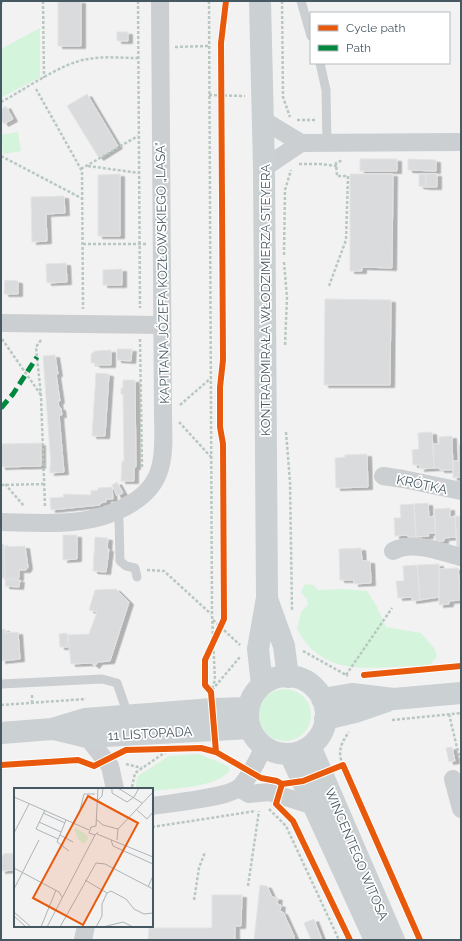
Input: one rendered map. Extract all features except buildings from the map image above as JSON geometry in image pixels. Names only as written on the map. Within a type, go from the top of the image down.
[{"type":"main road","name":"KONTRADMIRAŁA WŁODZIMIERZA STEYERA","points":[[260,1],[264,168],[267,598],[258,649],[262,685]]},
{"type":"main road","name":"KONTRADMIRAŁA WŁODZIMIERZA STEYERA","points":[[267,598],[284,646],[288,676]]},
{"type":"main road","points":[[288,676],[299,678],[316,690],[323,709],[323,729],[318,739],[300,752],[290,754],[276,753],[264,747],[255,738],[249,718],[253,695],[262,685],[274,678],[288,676]]},
{"type":"main road","points":[[323,709],[352,694],[394,699],[461,694]]},
{"type":"main road","name":"11 LISTOPADA","points":[[1,732],[52,729],[85,719],[128,715],[249,718]]},
{"type":"main road","name":"11 LISTOPADA","points":[[52,729],[88,737],[249,718]]},
{"type":"main road","name":"WINCENTEGO WITOSA","points":[[310,746],[379,939]]},
{"type":"main road","name":"WINCENTEGO WITOSA","points":[[290,754],[379,939]]},
{"type":"street","name":"KAPITANA JÓZEFA KOZŁOWSKIEGO „LASA”","points":[[1,522],[77,522],[111,514],[137,500],[148,490],[156,479],[160,467],[163,454],[163,420],[161,325],[160,1]]},
{"type":"street","points":[[263,120],[301,144]]},
{"type":"street","points":[[264,168],[301,144],[461,142]]},
{"type":"street","points":[[1,323],[161,325]]},
{"type":"street","name":"KRÓTKA","points":[[383,476],[403,478],[461,491]]},
{"type":"street","points":[[394,551],[398,549],[434,549],[461,558]]},
{"type":"street","points":[[88,737],[110,766],[115,788]]},
{"type":"street","points":[[153,806],[224,795],[239,788],[250,773],[264,747]]},
{"type":"street","points":[[457,773],[461,809]]},
{"type":"street","points":[[239,788],[249,794],[269,792],[314,806]]},
{"type":"street","points":[[83,940],[86,927]]},
{"type":"lane","points":[[301,1],[310,32]]},
{"type":"lane","points":[[320,64],[326,90],[327,143]]},
{"type":"lane","points":[[111,514],[119,520],[120,561],[136,573]]},
{"type":"lane","points":[[1,684],[102,679],[116,683],[128,715]]},
{"type":"path","points":[[43,1],[44,78]]},
{"type":"path","points":[[209,1],[212,614],[215,680],[211,692]]},
{"type":"path","points":[[167,47],[209,46]]},
{"type":"path","points":[[1,102],[66,66],[90,58],[138,58]]},
{"type":"path","points":[[221,88],[221,98]]},
{"type":"path","points":[[36,89],[81,169],[83,199],[83,310]]},
{"type":"path","points":[[209,95],[221,98],[252,96]]},
{"type":"path","points":[[81,169],[139,136]]},
{"type":"path","points":[[1,156],[83,199]]},
{"type":"path","points":[[329,286],[346,240],[347,230],[348,176],[337,176],[336,163],[350,156]]},
{"type":"path","points":[[297,164],[336,166]]},
{"type":"path","points":[[87,165],[139,173]]},
{"type":"path","points":[[285,352],[287,298],[284,258],[286,248],[285,190],[291,166]]},
{"type":"path","points":[[83,244],[161,244]]},
{"type":"path","points":[[1,338],[42,396]]},
{"type":"path","points":[[42,338],[36,347],[42,396],[45,512]]},
{"type":"path","points":[[176,407],[211,378]]},
{"type":"path","points":[[176,418],[211,457]]},
{"type":"path","points":[[285,427],[290,482],[292,618]]},
{"type":"path","points":[[1,484],[45,484]]},
{"type":"path","points":[[136,573],[164,571],[212,614]]},
{"type":"path","points":[[298,648],[348,676],[392,608]]},
{"type":"path","points":[[203,692],[211,692],[239,660],[243,651],[240,644],[223,624],[213,620]]},
{"type":"path","points":[[208,655],[223,624]]},
{"type":"path","points":[[205,685],[211,692]]},
{"type":"path","points":[[1,705],[87,699]]},
{"type":"path","points":[[386,720],[461,713]]},
{"type":"path","points":[[449,714],[457,773]]},
{"type":"path","points":[[343,765],[339,756],[341,743],[352,727]]},
{"type":"path","points":[[160,748],[169,750]]},
{"type":"path","points":[[132,788],[135,773],[169,750]]},
{"type":"path","points":[[153,827],[259,811],[269,809],[273,806]]},
{"type":"path","points":[[269,809],[286,826],[339,940]]},
{"type":"path","points":[[248,886],[259,811]]},
{"type":"path","points":[[194,900],[198,868],[205,852]]},
{"type":"green space","points":[[40,28],[40,77],[1,98],[1,49]]},
{"type":"green space","points":[[18,132],[21,151],[3,154],[1,135]]},
{"type":"green space","points":[[305,584],[313,585],[318,590],[343,589],[367,591],[376,605],[386,627],[421,633],[434,648],[437,656],[430,665],[425,666],[371,668],[337,664],[322,657],[309,646],[297,629],[301,612],[308,605],[307,599],[301,592]]},
{"type":"green space","points":[[280,689],[290,689],[304,696],[311,710],[311,720],[304,734],[290,741],[280,741],[270,737],[263,730],[259,720],[259,710],[263,700],[270,693]]},
{"type":"green space","points":[[199,754],[228,766],[230,770],[224,776],[206,784],[153,791],[153,788],[136,788],[138,776],[169,756]]},
{"type":"marked path","points":[[1,408],[13,394],[37,357]]},
{"type":"cycle path","points":[[216,752],[211,692],[205,685],[205,660],[224,619],[223,444],[220,427],[220,387],[223,360],[221,43],[226,1]]},
{"type":"cycle path","points":[[364,675],[461,666]]},
{"type":"cycle path","points":[[1,765],[78,760],[94,766],[126,750],[201,748],[216,752],[261,778],[277,781],[282,784],[303,781],[343,765],[420,940]]},
{"type":"cycle path","points":[[282,784],[276,804],[293,821],[350,940]]}]
